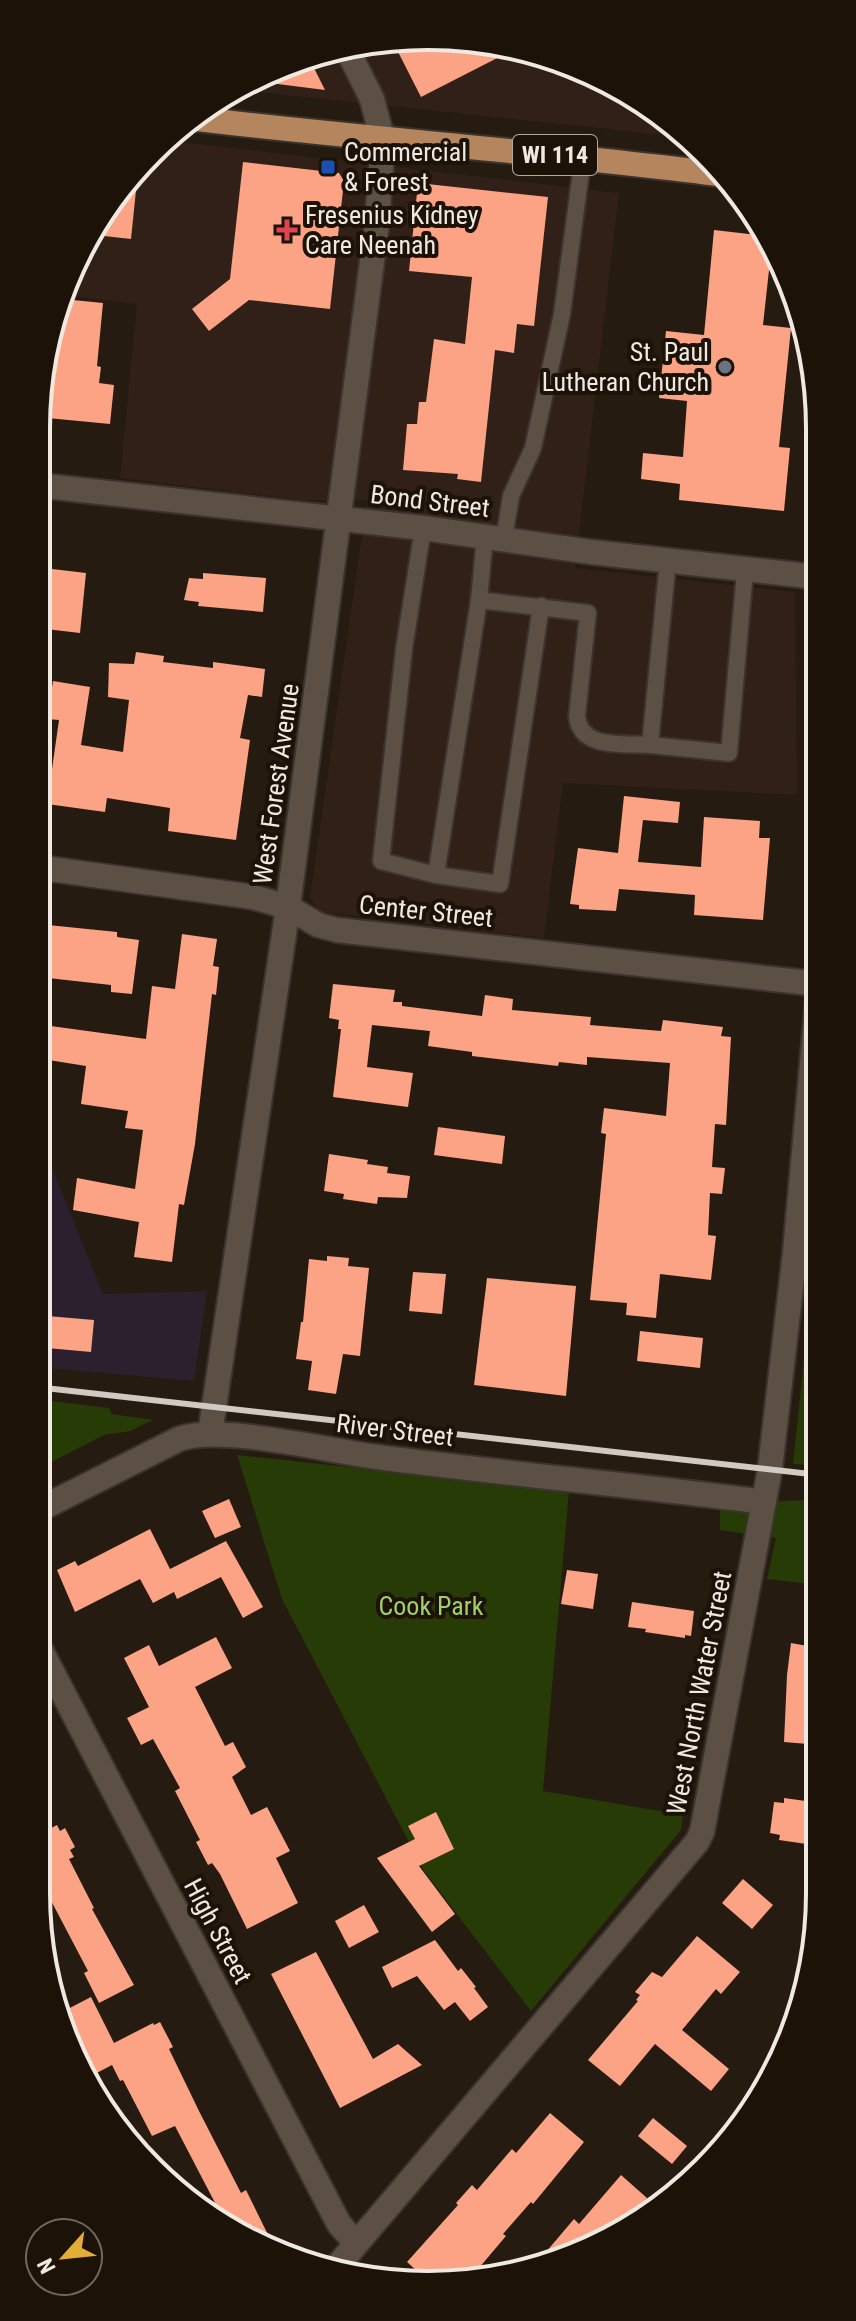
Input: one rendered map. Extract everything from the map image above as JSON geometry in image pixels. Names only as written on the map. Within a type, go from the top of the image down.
[{"type":"main road","name":"WI 114","points":[[209,120],[383,141],[583,157],[706,172]]},
{"type":"street","name":"West Forest Avenue","points":[[210,1434],[288,907],[377,223],[383,141],[372,99],[351,58]]},
{"type":"street","name":"Bond Street","points":[[50,487],[423,528],[745,571],[806,576]]},
{"type":"street","name":"Center Street","points":[[50,869],[228,892],[288,907],[318,925],[337,930],[806,983]]},
{"type":"street","name":"West North Water Street","points":[[342,2261],[697,1842],[705,1821],[764,1502],[795,1252],[806,1130]]},
{"type":"street","name":"River Street","points":[[50,1504],[179,1439],[195,1434],[764,1502]]},
{"type":"street","name":"High Street","points":[[50,1668],[339,2224],[356,2243]]},
{"type":"lane","points":[[436,875],[479,600],[495,538],[533,448],[562,314],[583,157]]},
{"type":"lane","points":[[423,528],[404,649],[381,861],[436,875],[500,884],[541,606]]},
{"type":"lane","points":[[650,745],[668,560]]},
{"type":"lane","points":[[479,600],[588,613],[577,716],[581,731],[592,741],[729,753],[745,571]]},
{"type":"shaded area","points":[[428,50],[477,53],[526,63],[573,79],[617,101],[667,135],[256,92],[306,70],[354,57]]},
{"type":"shaded area","points":[[181,142],[619,193],[575,568],[795,592],[797,795],[563,783],[544,938],[317,909],[310,897],[367,500],[301,500],[120,478],[137,304],[74,296],[89,261],[114,218],[144,179]]},
{"type":"shaded area","points":[[50,1163],[103,1294],[207,1291],[194,1381],[50,1368]]},
{"type":"green space","points":[[806,1340],[806,1465],[793,1464]]},
{"type":"green space","points":[[50,1401],[109,1408],[112,1414],[153,1420],[130,1431],[104,1435],[50,1463]]},
{"type":"green space","name":"Cook Park","points":[[237,1455],[569,1491],[543,1791],[683,1815],[681,1830],[531,2011],[424,1871],[282,1599]]},
{"type":"green space","points":[[806,1500],[806,1584],[767,1579],[776,1538],[720,1530],[720,1505]]},
{"type":"building","points":[[398,51],[453,51],[500,57],[421,97]]},
{"type":"building","points":[[314,68],[325,90],[273,83]]},
{"type":"building","name":"Fresenius Kidney Care Neenah","points":[[243,162],[339,173],[344,181],[330,309],[249,300],[209,331],[192,309],[230,279]]},
{"type":"building","points":[[418,183],[548,197],[534,326],[517,324],[514,353],[495,350],[481,482],[457,479],[458,474],[403,470],[407,424],[417,424],[419,402],[426,402],[434,339],[465,344],[472,277],[409,271]]},
{"type":"building","points":[[136,188],[131,239],[103,236]]},
{"type":"building","name":"St. Paul Lutheran Church","points":[[714,230],[752,234],[769,266],[763,325],[791,328],[779,447],[790,448],[784,511],[679,500],[680,484],[641,479],[643,453],[683,457],[687,401],[659,398],[666,331],[704,335]]},
{"type":"building","points":[[72,300],[103,303],[97,366],[101,367],[99,383],[114,385],[110,424],[50,418],[57,354]]},
{"type":"building","points":[[52,569],[86,573],[80,633],[50,629]]},
{"type":"building","points":[[203,573],[266,578],[263,612],[198,606],[199,602],[184,600],[189,578],[203,579]]},
{"type":"building","points":[[136,652],[164,656],[163,662],[213,668],[213,662],[265,669],[262,697],[248,695],[240,738],[250,740],[236,840],[168,831],[170,808],[107,798],[105,812],[50,804],[59,720],[50,719],[53,681],[90,687],[81,745],[123,752],[129,700],[108,697],[109,663],[134,664]]},
{"type":"building","points":[[624,796],[680,802],[678,823],[643,820],[638,862],[701,867],[704,817],[760,821],[759,838],[770,838],[763,920],[694,915],[695,895],[619,889],[616,911],[579,909],[579,905],[570,904],[578,848],[618,853]]},
{"type":"building","points":[[50,925],[117,932],[117,937],[139,940],[132,994],[111,992],[111,985],[50,978]]},
{"type":"building","points":[[182,934],[217,939],[213,966],[219,967],[216,995],[212,994],[195,1144],[184,1205],[179,1204],[172,1262],[134,1257],[139,1222],[73,1210],[77,1178],[135,1189],[143,1130],[125,1128],[128,1111],[81,1104],[86,1066],[50,1060],[50,1026],[146,1039],[152,986],[175,989]]},
{"type":"building","points":[[333,984],[395,990],[393,1002],[402,1002],[402,1006],[482,1016],[485,995],[513,999],[512,1010],[591,1017],[590,1025],[661,1031],[663,1020],[723,1027],[721,1036],[731,1037],[726,1125],[715,1124],[712,1167],[725,1168],[722,1194],[710,1193],[708,1235],[716,1236],[711,1280],[660,1274],[656,1318],[626,1315],[627,1303],[590,1300],[606,1134],[601,1133],[604,1108],[666,1116],[670,1063],[587,1057],[587,1065],[559,1062],[558,1066],[472,1056],[472,1052],[428,1046],[430,1031],[372,1025],[367,1067],[413,1073],[408,1107],[333,1097],[341,1029],[338,1029],[339,1020],[329,1018]]},
{"type":"building","points":[[438,1127],[505,1136],[502,1164],[434,1155]]},
{"type":"building","points":[[329,1154],[368,1160],[367,1164],[388,1167],[387,1173],[410,1176],[407,1198],[378,1197],[377,1204],[343,1199],[344,1194],[324,1191]]},
{"type":"building","points":[[327,1256],[349,1258],[348,1266],[369,1268],[360,1356],[343,1354],[336,1394],[308,1390],[312,1361],[296,1359],[309,1259],[327,1261]]},
{"type":"building","points":[[413,1272],[446,1274],[442,1314],[409,1311]]},
{"type":"building","points":[[487,1278],[576,1286],[566,1396],[474,1385]]},
{"type":"building","points":[[50,1316],[94,1320],[91,1352],[50,1348]]},
{"type":"building","points":[[640,1331],[703,1338],[700,1368],[637,1361]]},
{"type":"building","points":[[229,1499],[241,1527],[215,1538],[202,1511]]},
{"type":"building","points":[[150,1529],[170,1569],[226,1541],[263,1607],[243,1618],[221,1577],[177,1599],[174,1592],[153,1603],[140,1579],[75,1612],[57,1570],[75,1561],[78,1566]]},
{"type":"building","points":[[567,1570],[598,1574],[593,1609],[561,1604]]},
{"type":"building","points":[[632,1602],[694,1611],[691,1636],[685,1635],[685,1638],[628,1627]]},
{"type":"building","points":[[216,1637],[232,1668],[195,1687],[225,1746],[233,1742],[246,1767],[232,1777],[251,1815],[267,1807],[290,1851],[276,1858],[298,1903],[247,1929],[220,1874],[212,1863],[208,1865],[196,1842],[200,1840],[175,1791],[180,1788],[153,1739],[141,1745],[127,1718],[149,1707],[124,1658],[149,1645],[159,1666]]},
{"type":"building","points":[[791,1643],[806,1646],[806,1744],[784,1742]]},
{"type":"building","points":[[784,1798],[806,1801],[806,1844],[779,1840],[780,1835],[770,1833],[774,1802],[784,1803]]},
{"type":"building","points":[[436,1812],[454,1849],[419,1866],[455,1914],[432,1932],[377,1858],[415,1839],[408,1826]]},
{"type":"building","points":[[57,1825],[60,1831],[65,1828],[75,1847],[70,1850],[74,1857],[69,1859],[92,1909],[134,1985],[99,2003],[84,1973],[88,1971],[50,1899],[50,1829]]},
{"type":"building","points":[[743,1879],[773,1905],[752,1929],[722,1903]]},
{"type":"building","points":[[364,1905],[379,1932],[349,1948],[335,1921]]},
{"type":"building","points":[[697,1936],[740,1972],[721,1994],[716,1989],[682,2030],[729,2069],[711,2091],[655,2044],[620,2086],[588,2060],[638,2001],[640,1995],[635,1992],[652,1972],[662,1977]]},
{"type":"building","points":[[435,1940],[458,1971],[461,1968],[488,2007],[470,2021],[455,2002],[444,2010],[417,1976],[392,1988],[382,1967]]},
{"type":"building","points":[[316,1952],[373,2059],[398,2044],[422,2065],[340,2108],[271,1974]]},
{"type":"building","points":[[91,1997],[114,2043],[160,2022],[173,2047],[169,2049],[199,2111],[241,2193],[246,2190],[268,2235],[217,2206],[175,2126],[152,2136],[112,2065],[96,2073],[68,2009]]},
{"type":"building","points":[[550,2113],[584,2142],[533,2204],[531,2202],[503,2234],[506,2236],[479,2268],[417,2271],[407,2262],[472,2185],[477,2190],[512,2149],[516,2153]]},
{"type":"building","points":[[653,2118],[687,2146],[672,2164],[638,2136]]},
{"type":"building","points":[[621,2175],[647,2198],[638,2207],[595,2232],[546,2252],[574,2219],[579,2224]]},
{"type":"railway","points":[[50,1389],[806,1474]]},
{"type":"place","name":"Commercial & Forest","points":[[328,167]]},
{"type":"place","name":"Fresenius Kidney Care Neenah","points":[[287,230]]},
{"type":"place","name":"St. Paul Lutheran Church","points":[[725,367]]}]
